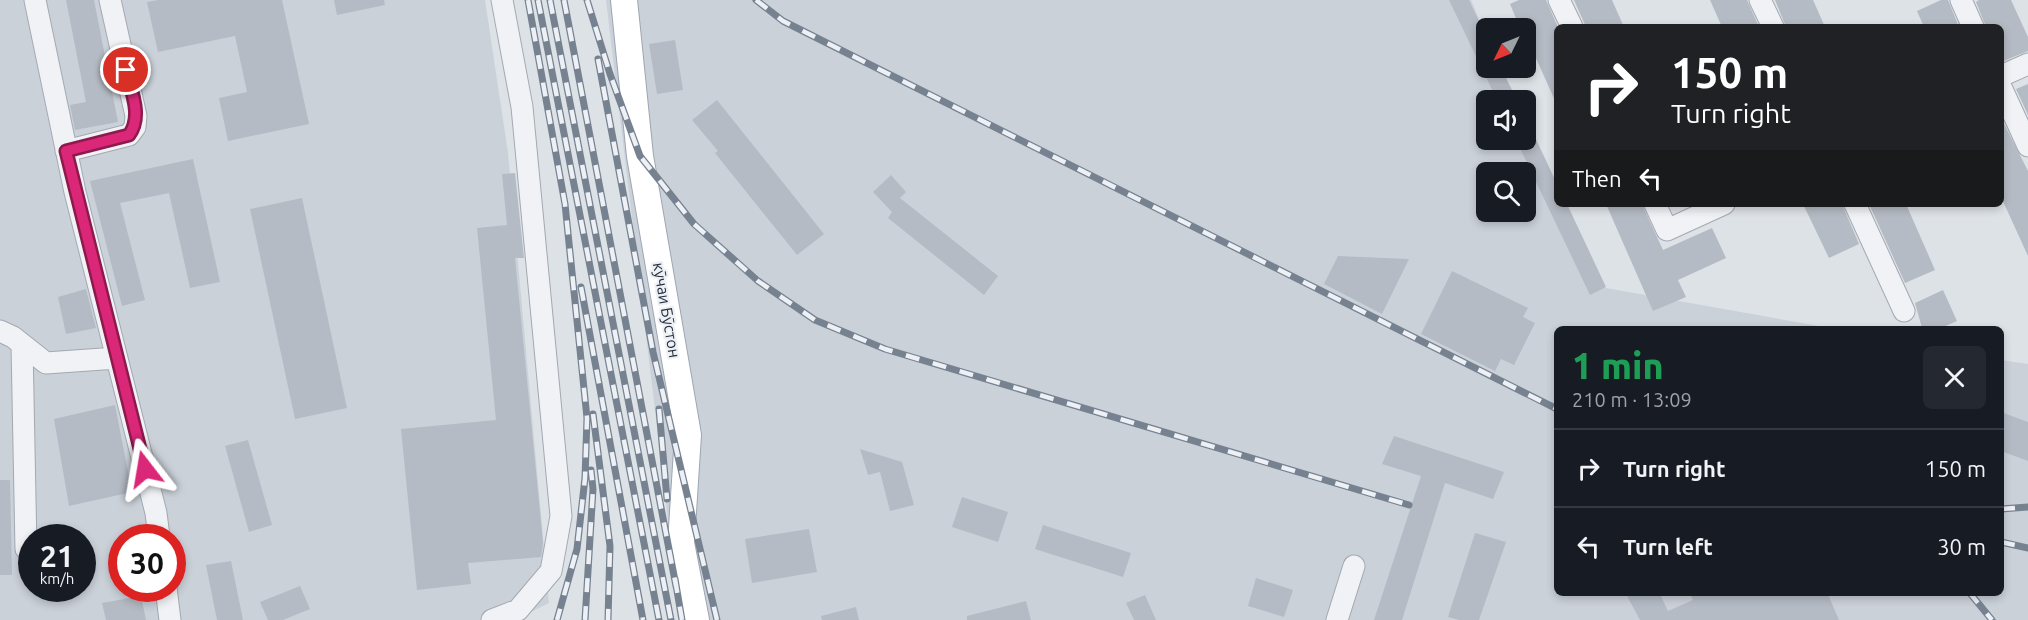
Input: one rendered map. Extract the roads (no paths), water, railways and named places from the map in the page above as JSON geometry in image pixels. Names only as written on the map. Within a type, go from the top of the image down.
[{"type":"main road","name":"кӯчаи Бӯстон","points":[[624,0],[640,156],[688,435],[681,543],[696,620]]},
{"type":"street","points":[[35,0],[66,151],[157,524]]},
{"type":"street","points":[[66,151],[129,135],[135,126],[136,116],[110,0]]},
{"type":"street","points":[[492,620],[518,610],[551,572],[561,516],[522,107],[502,0]]},
{"type":"street","points":[[1559,0],[1571,24]]},
{"type":"street","points":[[1760,0],[1772,24]]},
{"type":"street","points":[[1961,0],[1972,24]]},
{"type":"street","points":[[2004,75],[2028,64]]},
{"type":"street","points":[[2004,94],[2028,146]]},
{"type":"street","points":[[1656,207],[1667,230],[1717,207]]},
{"type":"street","points":[[1856,207],[1904,311]]},
{"type":"street","points":[[0,332],[46,363],[117,358]]},
{"type":"street","points":[[22,345],[26,524]]},
{"type":"street","points":[[1338,620],[1354,566]]},
{"type":"street","points":[[168,602],[170,620]]},
{"type":"railway","points":[[528,0],[565,204],[587,418],[585,478],[577,549],[557,620]]},
{"type":"railway","points":[[538,0],[659,620]]},
{"type":"railway","points":[[550,0],[671,620]]},
{"type":"railway","points":[[564,0],[676,586]]},
{"type":"railway","points":[[587,0],[610,74],[640,156],[694,224],[758,281],[815,320],[885,349],[1409,505]]},
{"type":"railway","points":[[756,0],[783,21],[1554,407]]},
{"type":"railway","points":[[598,59],[653,352],[717,620]]},
{"type":"railway","points":[[581,287],[643,620]]},
{"type":"railway","points":[[659,409],[667,499]]},
{"type":"railway","points":[[593,414],[610,546],[608,620]]},
{"type":"railway","points":[[585,620],[593,489],[591,470]]},
{"type":"railway","points":[[2004,509],[2028,507]]},
{"type":"railway","points":[[2004,543],[2028,548]]},
{"type":"railway","points":[[675,579],[682,620]]},
{"type":"railway","points":[[1972,596],[1992,620]]}]
